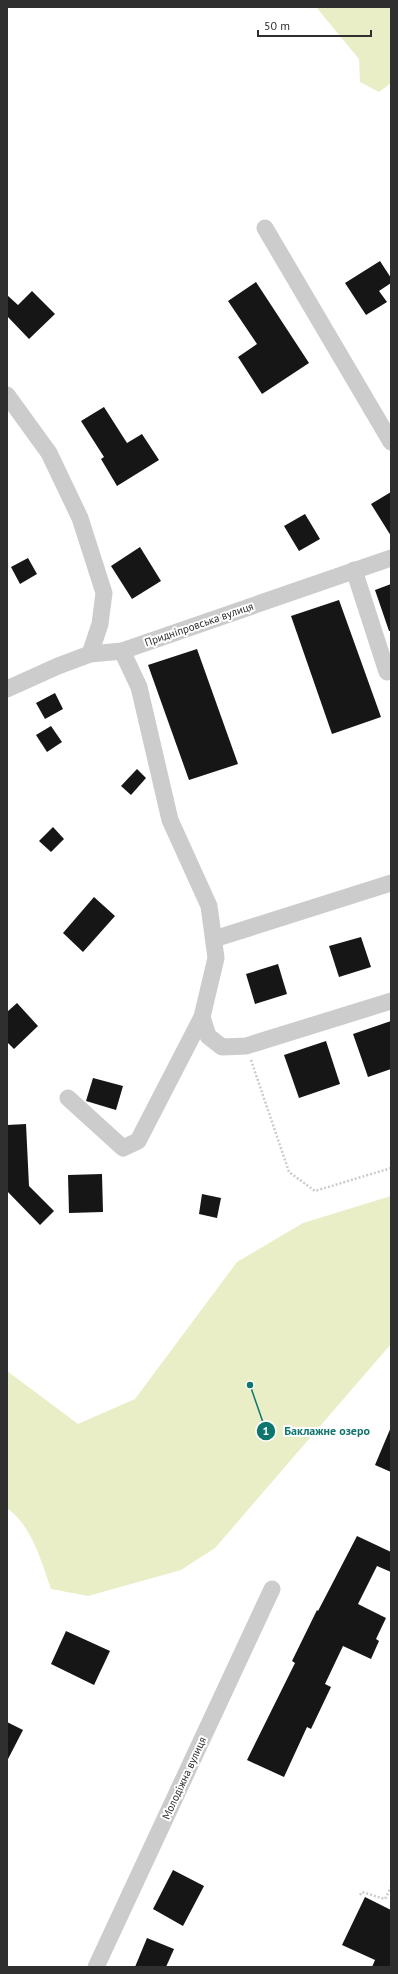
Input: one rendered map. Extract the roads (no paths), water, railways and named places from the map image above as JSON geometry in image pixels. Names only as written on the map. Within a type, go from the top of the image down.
[{"type":"street","points":[[265,228],[391,442]]},
{"type":"street","points":[[7,395],[49,453],[80,518],[104,593],[100,624],[90,654]]},
{"type":"street","name":"Придніпровська вулиця","points":[[7,689],[58,666],[90,654],[122,651],[391,558]]},
{"type":"street","points":[[354,570],[387,672]]},
{"type":"street","points":[[68,1098],[123,1148],[138,1142],[202,1017],[216,958],[209,906],[170,820],[139,687],[122,651]]},
{"type":"street","points":[[214,939],[391,883]]},
{"type":"street","points":[[202,1017],[208,1036],[222,1047],[246,1046],[391,1001]]},
{"type":"street","name":"Молодіжна вулиця","points":[[96,1967],[272,1589]]},
{"type":"place","name":"Баклажне озеро","points":[[250,1385]]}]
